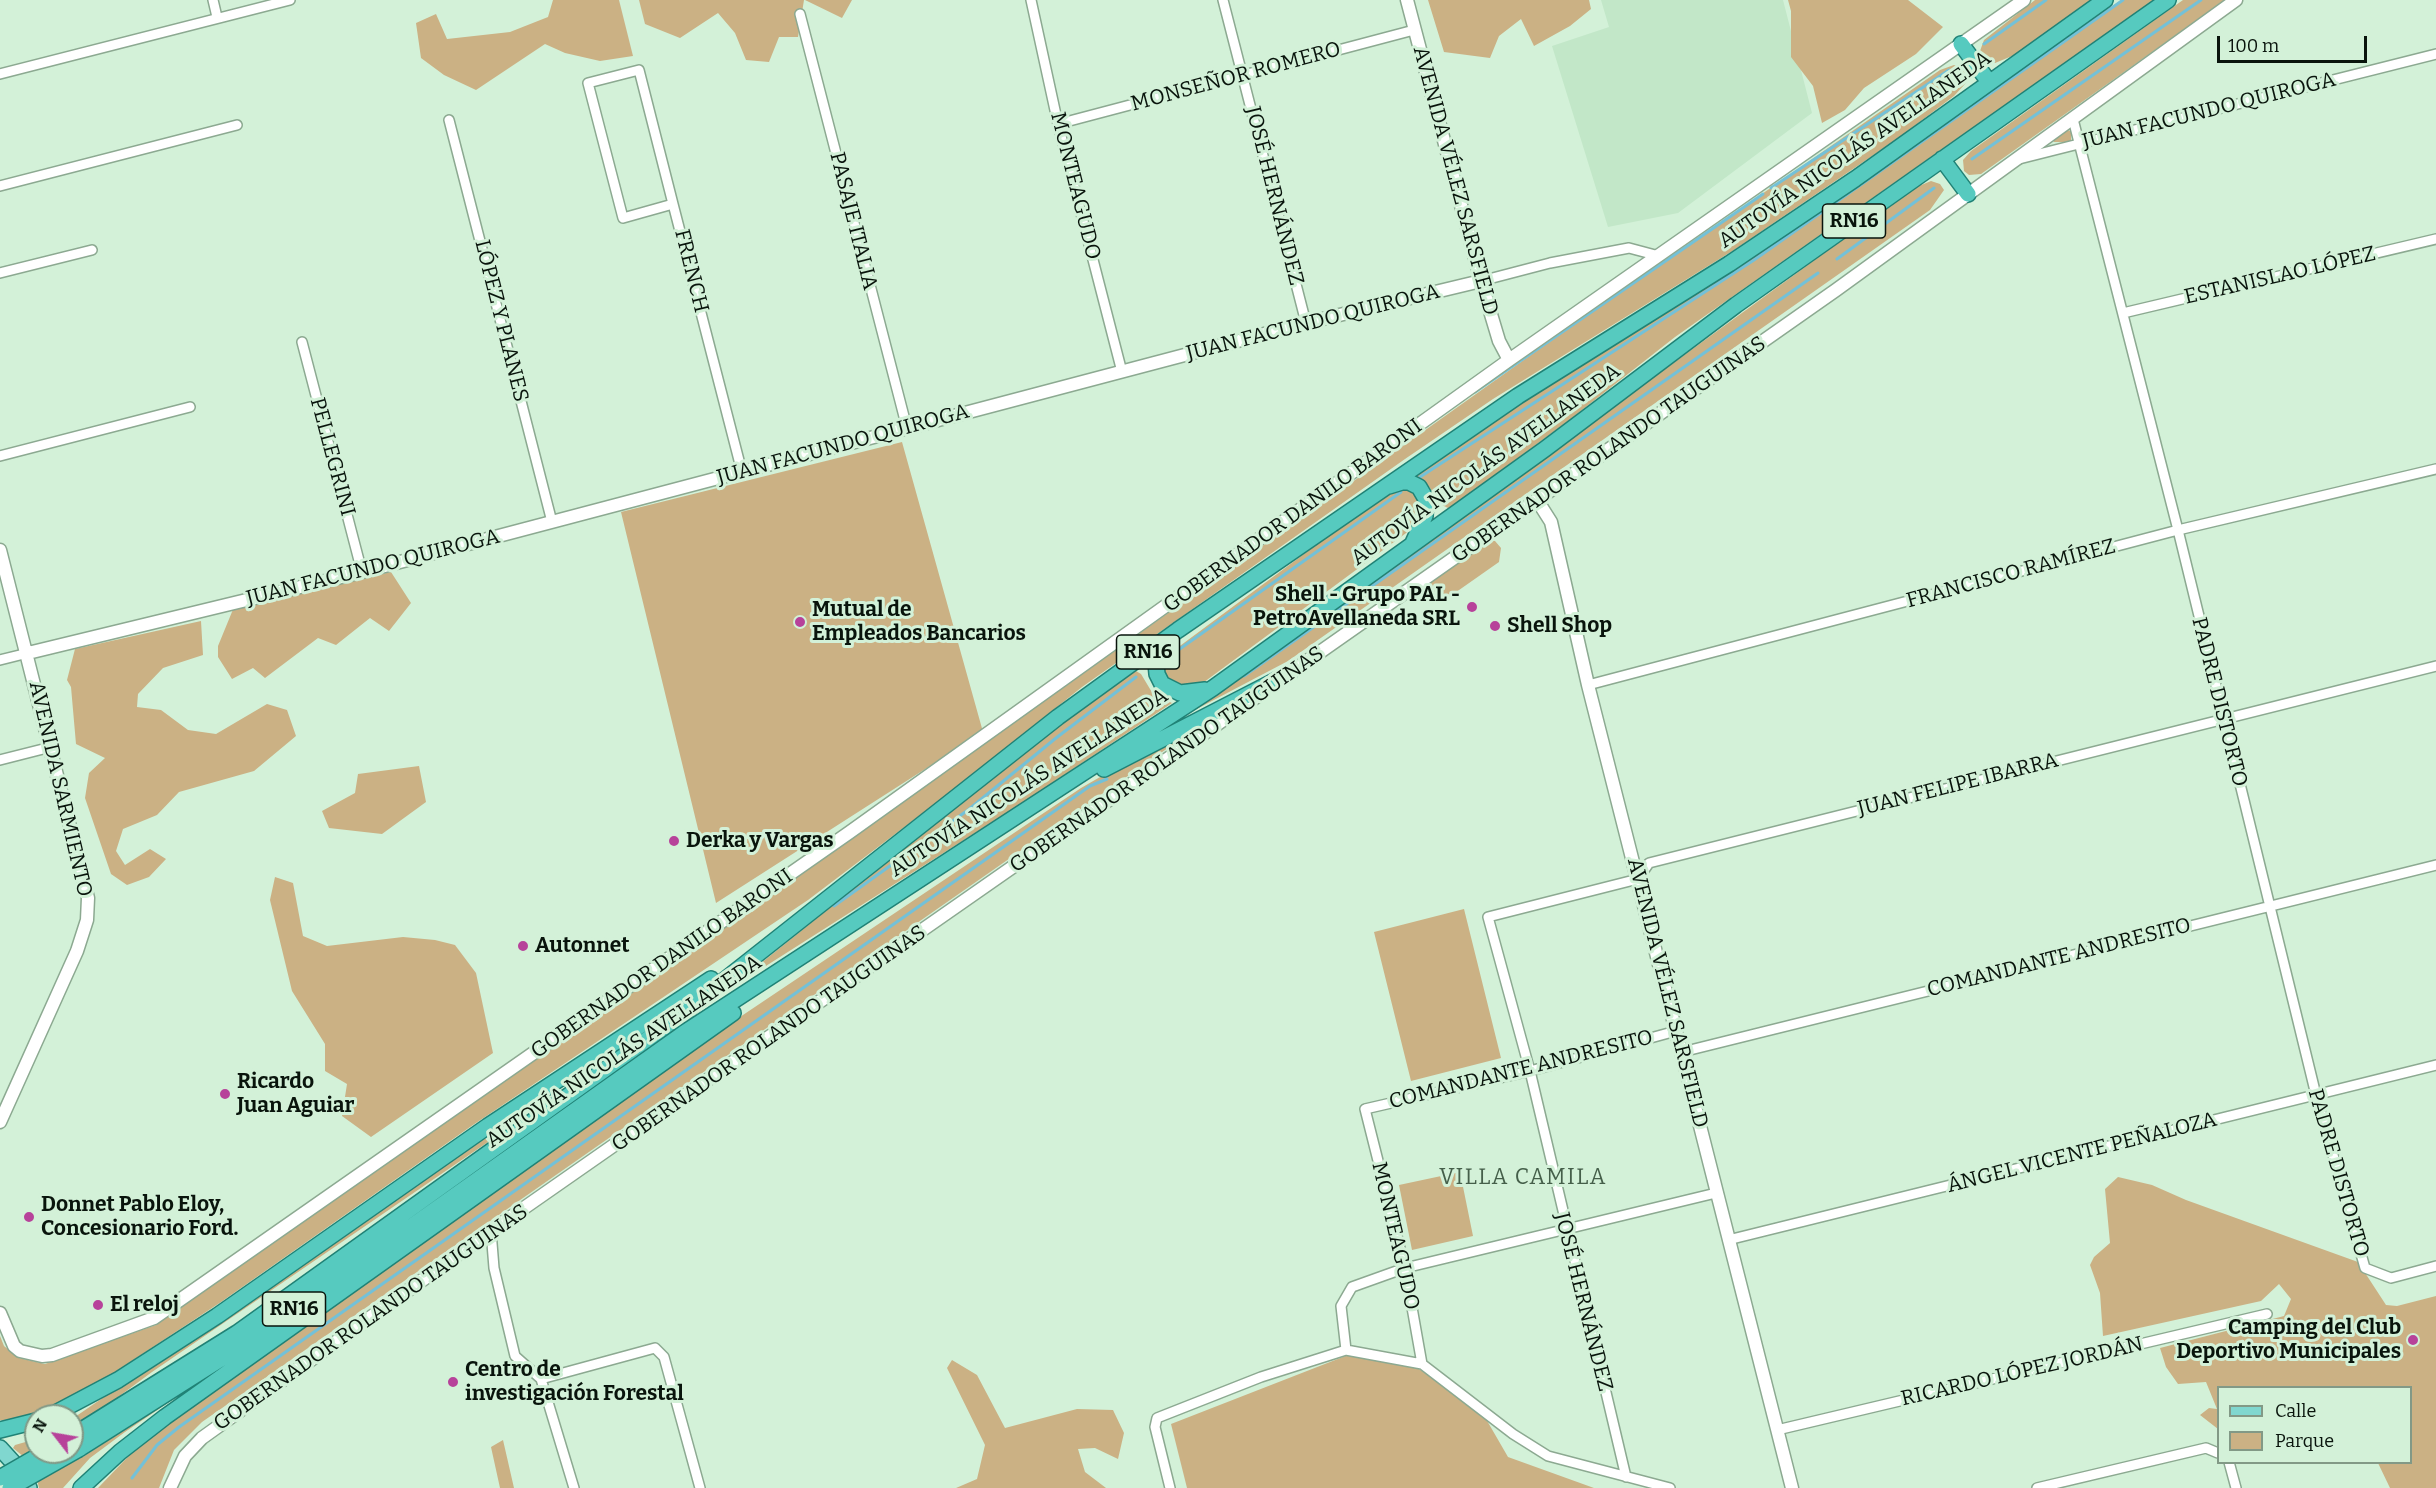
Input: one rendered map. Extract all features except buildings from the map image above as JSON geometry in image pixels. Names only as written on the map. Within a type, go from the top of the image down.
[{"type":"highway","name":"AUTOVÍA NICOLÁS AVELLANEDA","points":[[84,1436],[247,1326],[664,1027],[1058,717],[1178,630],[1378,490],[1518,396],[1729,264],[1855,179],[2105,0]]},
{"type":"highway","name":"AUTOVÍA NICOLÁS AVELLANEDA","points":[[84,1437],[254,1338],[684,1033],[1213,688],[1412,546],[1736,305],[2169,0]]},
{"type":"highway","points":[[1961,44],[1989,82]]},
{"type":"highway","points":[[1942,159],[1968,194]]},
{"type":"highway","points":[[1378,490],[1402,482],[1414,484],[1422,490],[1427,510],[1412,546]]},
{"type":"highway","points":[[1178,630],[1157,659],[1156,669],[1159,680],[1166,687],[1180,693],[1213,688]]},
{"type":"highway","points":[[1035,806],[1290,673]]},
{"type":"highway","points":[[73,1404],[118,1380],[217,1316],[488,1126],[791,926]]},
{"type":"highway","points":[[81,1488],[120,1452],[165,1417],[721,1022],[845,929]]},
{"type":"highway","points":[[0,1430],[24,1424]]},
{"type":"highway","points":[[0,1478],[24,1464]]},
{"type":"highway","name":"AUTOVÍA NICOLÁS AVELLANEDA","points":[[10,1488],[44,1464]]},
{"type":"main road","points":[[0,1448],[20,1469],[29,1488]]},
{"type":"street","points":[[213,0],[216,17]]},
{"type":"street","points":[[0,74],[216,17],[290,0]]},
{"type":"street","name":"MONTEAGUDO","points":[[1031,0],[1058,124],[1122,372]]},
{"type":"street","name":"JOSÉ HERNÁNDEZ","points":[[1223,0],[1306,323]]},
{"type":"street","name":"AVENIDA VÉLEZ SARSFIELD","points":[[1407,0],[1481,281],[1499,340],[1509,360]]},
{"type":"street","name":"GOBERNADOR DANILO BARONI","points":[[0,1313],[14,1346],[20,1351],[42,1356],[52,1355],[154,1318],[840,838],[1509,360],[2024,0]]},
{"type":"street","name":"GOBERNADOR ROLANDO TAUGUINAS","points":[[170,1488],[186,1456],[202,1438],[491,1231],[1537,500],[2016,160],[2073,119],[2095,100],[2236,0]]},
{"type":"street","name":"PASAJE ITALIA","points":[[800,14],[906,429]]},
{"type":"street","name":"MONSEÑOR ROMERO","points":[[1058,124],[1414,30]]},
{"type":"street","name":"JUAN FACUNDO QUIROGA","points":[[2016,160],[2436,54]]},
{"type":"street","name":"FRENCH","points":[[674,204],[623,218],[588,83],[639,70],[674,204],[742,472]]},
{"type":"street","name":"PADRE DISTORTO","points":[[2073,119],[2178,530],[2316,1095],[2366,1268],[2391,1278],[2436,1266]]},
{"type":"street","name":"LÓPEZ Y PLANES","points":[[449,120],[552,522]]},
{"type":"street","points":[[0,186],[237,125]]},
{"type":"street","name":"ESTANISLAO LÓPEZ","points":[[2123,313],[2436,239]]},
{"type":"street","name":"JUAN FACUNDO QUIROGA","points":[[28,653],[362,572],[1306,323],[1550,263],[1629,248],[1659,256]]},
{"type":"street","points":[[0,273],[92,250]]},
{"type":"street","name":"PELLEGRINI","points":[[302,342],[362,572]]},
{"type":"street","points":[[0,456],[190,407]]},
{"type":"street","name":"FRANCISCO RAMÍREZ","points":[[1587,685],[2178,530],[2436,469]]},
{"type":"street","name":"AVENIDA VÉLEZ SARSFIELD","points":[[1537,500],[1551,522],[1587,685],[1792,1488]]},
{"type":"street","name":"AVENIDA SARMIENTO","points":[[0,550],[28,653],[88,898],[87,920],[77,951],[0,1122]]},
{"type":"street","points":[[0,660],[28,653]]},
{"type":"street","name":"JUAN FELIPE IBARRA","points":[[1488,917],[1638,879],[1649,863],[2436,666]]},
{"type":"street","points":[[0,760],[51,747]]},
{"type":"street","name":"COMANDANTE ANDRESITO","points":[[1682,1052],[2436,865]]},
{"type":"street","name":"JOSÉ HERNÁNDEZ","points":[[1488,917],[1530,1071],[1565,1227],[1626,1477]]},
{"type":"street","name":"COMANDANTE ANDRESITO","points":[[1365,1109],[1530,1071],[1676,1031]]},
{"type":"street","name":"ÁNGEL VICENTE PEÑALOZA","points":[[1728,1240],[2436,1065]]},
{"type":"street","name":"MONTEAGUDO","points":[[1365,1109],[1405,1268],[1422,1364]]},
{"type":"street","points":[[1346,1350],[1341,1306],[1345,1295],[1352,1287],[1405,1268],[1565,1227],[1716,1192]]},
{"type":"street","points":[[491,1231],[494,1268],[515,1356],[541,1379],[574,1488]]},
{"type":"street","name":"RICARDO LÓPEZ JORDÁN","points":[[1777,1430],[2266,1314]]},
{"type":"street","points":[[541,1379],[656,1348],[664,1357],[700,1488]]},
{"type":"street","points":[[1170,1488],[1155,1427],[1157,1418],[1261,1377],[1346,1350],[1422,1364],[1513,1434],[1548,1456],[1670,1488]]},
{"type":"street","points":[[2037,1488],[2206,1448],[2217,1453]]},
{"type":"street","points":[[2230,1464],[2236,1488]]},
{"type":"shaded area","points":[[1601,0],[1783,0],[1812,113],[1678,213],[1608,227],[1552,46],[1609,27]]},
{"type":"green space","points":[[553,0],[619,0],[633,56],[600,61],[565,53],[545,44],[476,90],[444,75],[421,58],[416,23],[436,14],[447,39],[510,32],[548,17]]},
{"type":"green space","points":[[639,0],[804,0],[798,37],[779,37],[769,62],[746,60],[735,33],[718,13],[680,38],[645,24]]},
{"type":"green space","points":[[805,0],[852,0],[842,18]]},
{"type":"green space","points":[[1428,0],[1589,0],[1591,9],[1570,26],[1534,46],[1521,19],[1499,36],[1490,58],[1444,52]]},
{"type":"green space","points":[[1788,0],[1908,0],[1943,27],[1916,54],[1864,88],[1845,110],[1822,123],[1813,86],[1791,57],[1791,11]]},
{"type":"green space","points":[[2035,0],[2092,0],[2017,54],[1995,63],[1988,61],[1980,51],[1984,40]]},
{"type":"green space","points":[[2121,0],[2154,0],[1675,337],[1568,421],[1453,506],[1448,508],[1442,505],[1427,484],[1409,478],[1482,427],[1727,275]]},
{"type":"green space","points":[[2183,0],[2225,0],[1981,174],[1969,175],[1964,171],[1963,160],[1971,151]]},
{"type":"green space","points":[[1954,65],[1967,70],[1969,79],[1954,96],[1897,139],[1734,250],[1493,399],[1082,687],[948,794],[808,900],[470,1127],[221,1302],[67,1404],[24,1404],[24,1419],[7,1422],[0,1420],[0,1336],[4,1346],[19,1358],[45,1364],[156,1325],[970,754],[1535,352],[1940,70]]},
{"type":"green space","points":[[2066,130],[2071,131],[2071,142],[2054,142],[2053,140]]},
{"type":"green space","points":[[1931,181],[1940,184],[1944,190],[1930,210],[1288,661],[1172,722],[1370,584],[1838,243],[1919,186]]},
{"type":"green space","name":"Mutual de Empleados Bancarios","points":[[902,442],[983,732],[716,903],[621,512]]},
{"type":"green space","points":[[1401,489],[1413,492],[1420,499],[1417,525],[1196,688],[1172,686],[1164,674],[1165,660],[1169,654],[1385,494]]},
{"type":"green space","points":[[1488,540],[1495,541],[1501,548],[1499,562],[1442,602],[1424,599],[1423,586]]},
{"type":"green space","points":[[391,572],[411,603],[389,631],[370,618],[336,645],[318,638],[265,678],[253,668],[232,679],[218,657],[218,646],[234,607]]},
{"type":"green space","points":[[201,621],[203,655],[163,668],[138,694],[137,707],[161,710],[188,730],[216,734],[267,704],[287,710],[296,736],[254,771],[179,792],[157,815],[123,829],[116,851],[125,865],[150,849],[166,859],[149,877],[127,885],[111,874],[85,798],[89,773],[105,758],[76,744],[71,687],[67,680],[75,649]]},
{"type":"green space","points":[[1136,671],[1141,674],[1153,694],[1172,703],[1022,803],[725,992],[1059,724]]},
{"type":"green space","points":[[1251,690],[202,1422],[174,1450],[159,1488],[98,1488],[145,1439],[740,1017],[1081,788]]},
{"type":"green space","points":[[419,766],[426,802],[382,834],[329,828],[322,811],[355,793],[358,774]]},
{"type":"green space","points":[[275,877],[293,883],[303,936],[327,946],[403,937],[435,940],[455,945],[476,973],[493,1053],[371,1137],[342,1116],[347,1084],[325,1071],[325,1044],[292,991],[270,900]]},
{"type":"green space","points":[[1464,909],[1501,1058],[1411,1081],[1374,932]]},
{"type":"green space","points":[[484,1137],[488,1142],[152,1372],[84,1422],[84,1411]]},
{"type":"green space","points":[[1460,1172],[1473,1236],[1412,1250],[1399,1185]]},
{"type":"green space","points":[[2118,1177],[2152,1185],[2186,1200],[2358,1262],[2386,1305],[2397,1306],[2436,1296],[2436,1488],[2390,1488],[2378,1464],[2412,1464],[2412,1386],[2217,1386],[2217,1409],[2206,1382],[2178,1384],[2166,1367],[2160,1348],[2284,1316],[2291,1299],[2279,1284],[2261,1301],[2103,1336],[2100,1293],[2090,1265],[2094,1257],[2110,1243],[2105,1189]]},
{"type":"green space","points":[[367,1267],[125,1432],[90,1458],[63,1488],[39,1488],[37,1479],[28,1464],[84,1464],[84,1456]]},
{"type":"green space","points":[[1348,1355],[1419,1369],[1482,1412],[1508,1457],[1594,1488],[1187,1488],[1171,1424]]},
{"type":"green space","points":[[952,1360],[977,1375],[1005,1428],[1077,1409],[1113,1410],[1124,1433],[1118,1459],[1095,1448],[1078,1449],[1085,1472],[1106,1488],[956,1488],[977,1479],[985,1445],[947,1368]]},
{"type":"green space","points":[[2209,1408],[2217,1409],[2217,1428],[2200,1415]]},
{"type":"green space","points":[[503,1440],[514,1488],[500,1488],[491,1447]]},
{"type":"green space","points":[[24,1442],[24,1457],[13,1448]]},
{"type":"waterway","points":[[1984,44],[2046,0]]},
{"type":"waterway","points":[[1420,477],[1754,260],[2123,0]]},
{"type":"waterway","points":[[1972,159],[2201,0]]},
{"type":"waterway","points":[[1771,188],[1949,70]]},
{"type":"waterway","points":[[1837,259],[1934,188]]},
{"type":"waterway","points":[[1475,392],[1763,194]]},
{"type":"waterway","points":[[1244,676],[1818,273]]},
{"type":"waterway","points":[[1167,658],[1401,492]]},
{"type":"waterway","points":[[834,906],[968,810],[1056,738],[1136,677]]},
{"type":"waterway","points":[[132,1478],[157,1445],[179,1427],[1090,786],[1107,779]]},
{"type":"place","name":"Shell - Grupo PAL - PetroAvellaneda SRL","points":[[1472,607]]},
{"type":"place","name":"Mutual de Empleados Bancarios","points":[[800,622]]},
{"type":"place","name":"Shell Shop","points":[[1495,626]]},
{"type":"place","name":"Derka y Vargas","points":[[674,841]]},
{"type":"place","name":"Autonnet","points":[[523,946]]},
{"type":"place","name":"Ricardo Juan Aguiar","points":[[225,1094]]},
{"type":"place","name":"Donnet Pablo Eloy, Concesionario Ford.","points":[[29,1217]]},
{"type":"place","name":"El reloj","points":[[98,1305]]},
{"type":"place","name":"Camping del Club Deportivo Municipales","points":[[2413,1340]]},
{"type":"place","name":"Centro de investigación Forestal","points":[[453,1382]]},
{"type":"district","name":"VILLA CAMILA","points":[[1523,1178]]}]
